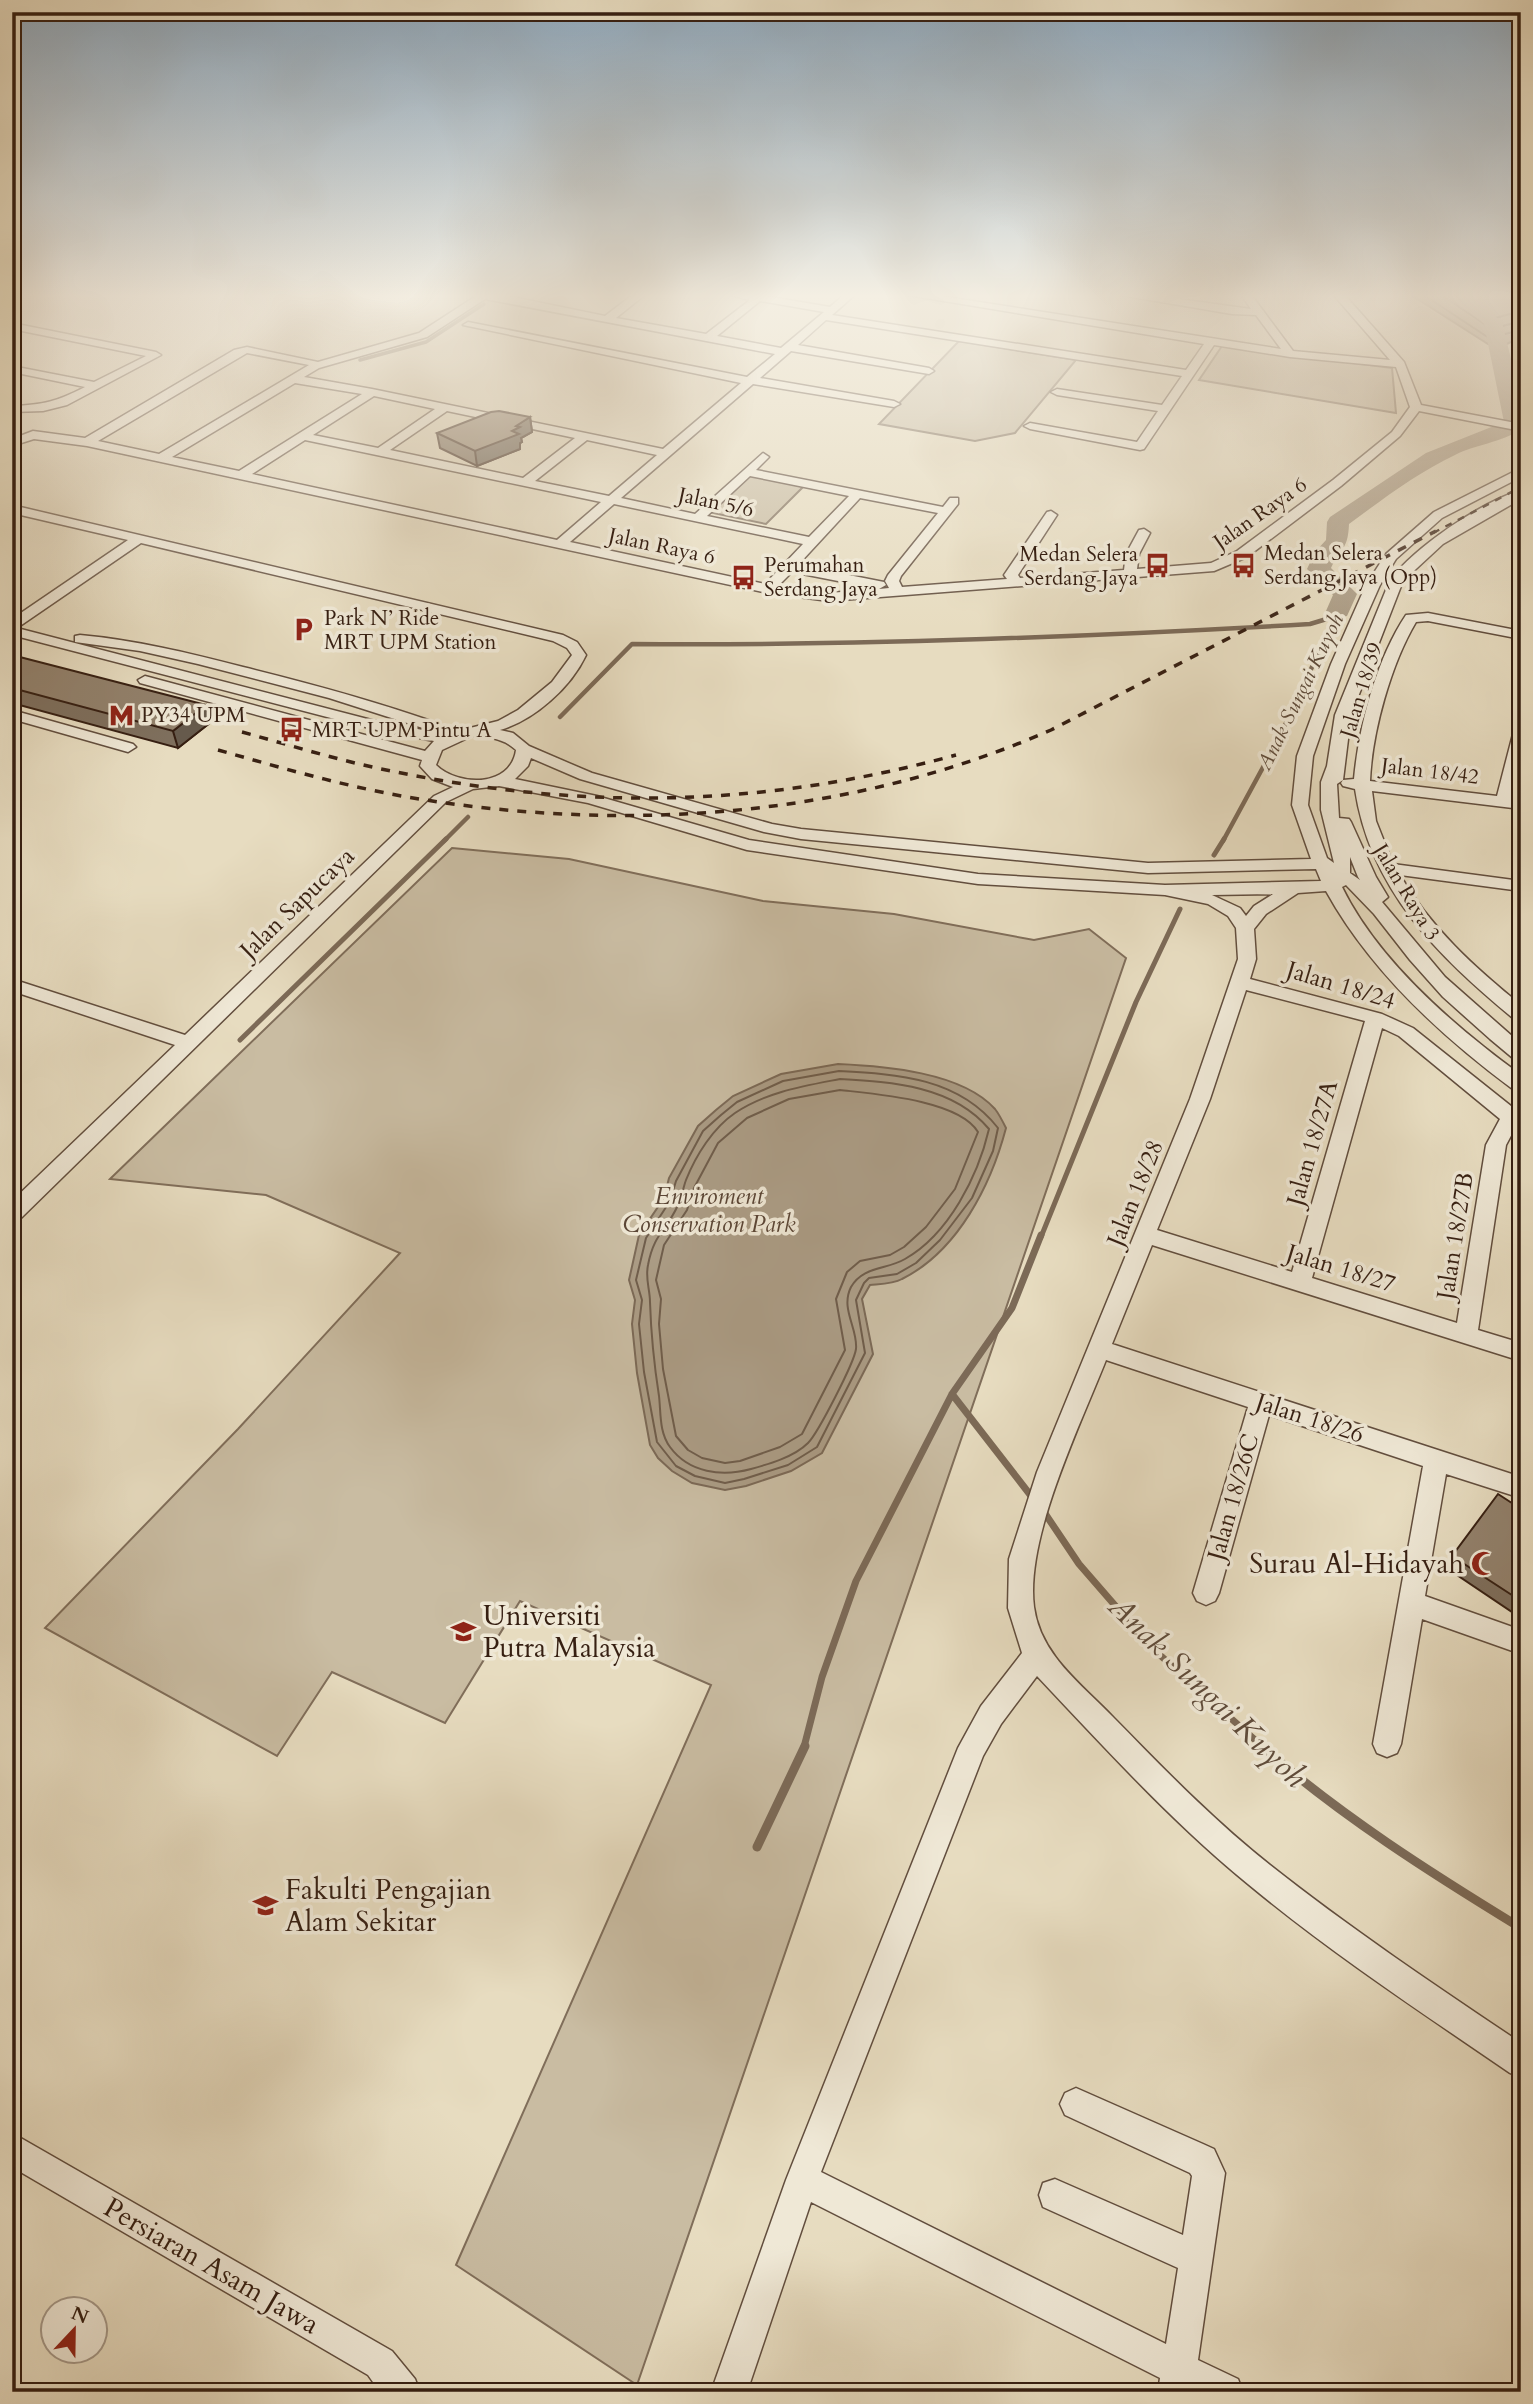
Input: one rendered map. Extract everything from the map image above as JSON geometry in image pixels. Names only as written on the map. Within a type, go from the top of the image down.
[{"type":"street","points":[[15,409],[54,405]]},
{"type":"street","points":[[87,442],[149,405]]},
{"type":"street","points":[[163,457],[250,405]]},
{"type":"street","points":[[243,474],[351,405]]},
{"type":"street","points":[[436,405],[666,453]]},
{"type":"street","points":[[561,543],[721,405]]},
{"type":"street","points":[[1142,405],[1166,409]]},
{"type":"street","points":[[1030,426],[1140,446],[1169,405]]},
{"type":"street","points":[[380,452],[445,407]]},
{"type":"street","points":[[1416,407],[1521,428]]},
{"type":"street","name":"Jalan Raya 6","points":[[16,441],[33,435],[87,442],[768,589],[829,597],[895,589],[1133,575],[1214,567],[1242,554],[1345,476],[1395,434],[1416,407]]},
{"type":"street","name":"Jalan 5/6","points":[[303,436],[813,541]]},
{"type":"street","points":[[526,482],[585,436]]},
{"type":"street","points":[[698,518],[763,457]]},
{"type":"street","points":[[747,471],[858,493],[950,506],[895,575],[895,589],[788,567]]},
{"type":"street","points":[[1521,472],[1438,515],[1391,557],[1373,585],[1338,664],[1305,756],[1300,804],[1322,864],[1337,884],[1353,921],[1395,975],[1466,1043],[1521,1085]]},
{"type":"street","points":[[768,589],[858,493]]},
{"type":"street","name":"Jalan Raya 3","points":[[1429,971],[1367,877],[1340,815],[1335,774],[1343,715],[1397,580],[1448,533],[1521,494]]},
{"type":"street","points":[[12,509],[558,638],[572,645],[579,655],[578,660],[536,705],[513,719],[453,737],[382,727],[12,631]]},
{"type":"street","points":[[1017,583],[1011,575],[1051,515]]},
{"type":"street","points":[[1133,575],[1129,562],[1144,533]]},
{"type":"street","points":[[12,625],[139,539]]},
{"type":"street","name":"Jalan 18/39","points":[[1521,635],[1428,617],[1411,618],[1384,682],[1366,738],[1363,784],[1366,813],[1385,869],[1413,910],[1479,983],[1521,1015]]},
{"type":"street","points":[[36,637],[110,641],[160,650],[349,697],[453,737]]},
{"type":"street","points":[[70,646],[111,662],[134,677],[218,702],[430,754]]},
{"type":"street","points":[[12,713],[128,747]]},
{"type":"street","points":[[382,727],[430,754]]},
{"type":"street","points":[[475,732],[506,735],[524,749],[586,776],[770,829],[801,834],[1148,868],[1322,864]]},
{"type":"street","points":[[1513,802],[1521,734]]},
{"type":"street","points":[[441,789],[428,766],[430,754],[453,737]]},
{"type":"street","points":[[499,781],[521,766],[525,757],[524,749]]},
{"type":"street","points":[[1335,774],[1329,777],[1326,797],[1342,858],[1337,884]]},
{"type":"street","name":"Jalan 18/42","points":[[1335,774],[1363,784],[1513,802]]},
{"type":"street","points":[[499,781],[591,799],[747,845],[978,879],[1165,890],[1294,888],[1337,884],[1359,887],[1429,971],[1491,1032],[1521,1054]]},
{"type":"street","name":"Jalan Sapucaya","points":[[12,1214],[189,1043],[441,789],[499,781]]},
{"type":"street","points":[[1290,865],[1313,842]]},
{"type":"street","points":[[1385,869],[1521,886]]},
{"type":"street","points":[[1165,890],[1213,900],[1234,912],[1245,928],[1260,909],[1294,888]]},
{"type":"street","name":"Jalan 18/28","points":[[1035,1656],[1021,1608],[1022,1559],[1033,1517],[1200,1099],[1247,959],[1245,928]]},
{"type":"street","name":"Jalan 18/24","points":[[1240,982],[1375,1018],[1406,1031],[1515,1122]]},
{"type":"street","points":[[12,985],[189,1043]]},
{"type":"street","name":"Jalan 18/27A","points":[[1300,1283],[1375,1018]]},
{"type":"street","name":"Jalan 18/27B","points":[[1466,1335],[1496,1145],[1515,1122]]},
{"type":"street","name":"Jalan 18/27","points":[[1146,1235],[1521,1352]]},
{"type":"street","name":"Jalan 18/26","points":[[1100,1349],[1521,1488]]},
{"type":"street","name":"Jalan 18/26C","points":[[1206,1593],[1261,1402]]},
{"type":"street","points":[[1387,1744],[1436,1460]]},
{"type":"street","points":[[1411,1603],[1521,1643]]},
{"type":"street","points":[[729,2392],[802,2180],[972,1748],[991,1715],[1035,1656],[1174,1800],[1258,1874],[1350,1945],[1521,2062]]},
{"type":"street","points":[[1076,2104],[1202,2161],[1209,2173],[1179,2381]]},
{"type":"street","name":"Persiaran Asam Jawa","points":[[12,2149],[380,2363],[402,2392]]},
{"type":"street","points":[[802,2180],[1179,2381],[1225,2392]]},
{"type":"street","points":[[1055,2195],[1195,2258]]},
{"type":"green space","points":[[897,405],[1038,405],[1015,433],[975,441],[879,424]]},
{"type":"green space","points":[[1349,405],[1395,405],[1396,413]]},
{"type":"green space","points":[[747,475],[804,486],[766,524],[708,512]]},
{"type":"green space","name":"Enviroment Conservation Park","points":[[452,848],[569,859],[763,901],[894,914],[1034,940],[1089,929],[1126,958],[637,2385],[456,2265],[711,1685],[520,1601],[445,1723],[332,1672],[277,1756],[45,1628],[238,1429],[400,1253],[266,1195],[110,1179]]},
{"type":"water","points":[[838,1064],[921,1073],[963,1087],[995,1109],[1006,1128],[1000,1150],[969,1214],[940,1252],[902,1279],[870,1285],[862,1299],[873,1354],[822,1453],[791,1471],[746,1486],[725,1490],[692,1483],[672,1471],[658,1458],[650,1445],[637,1373],[632,1324],[635,1300],[629,1280],[639,1235],[664,1198],[669,1178],[698,1126],[716,1110],[733,1096],[781,1074]]},
{"type":"building","points":[[491,412],[530,417],[512,431],[519,434],[475,451],[437,433]]},
{"type":"building","points":[[12,655],[206,705],[173,731],[12,688]]},
{"type":"building","name":"Surau Al-Hidayah","points":[[1498,1494],[1521,1509],[1521,1601],[1452,1556]]},
{"type":"waterway","name":"Anak Sungai Kuyoh","points":[[1338,611],[1345,594],[1319,569],[1327,552],[1337,542],[1338,522],[1433,458],[1456,446],[1498,433],[1514,424],[1512,405]]},
{"type":"waterway","points":[[560,717],[632,644],[886,642],[1140,633],[1310,624],[1330,618],[1338,611]]},
{"type":"waterway","name":"Anak Sungai Kuyoh","points":[[1223,841],[1280,736],[1337,613]]},
{"type":"waterway","points":[[446,839],[468,817]]},
{"type":"waterway","points":[[240,1040],[446,839]]},
{"type":"waterway","name":"Anak Sungai Kuyoh","points":[[1214,855],[1224,839]]},
{"type":"waterway","name":"Anak Sungai Kuyoh","points":[[1041,1237],[1136,1002],[1180,909]]},
{"type":"waterway","name":"Anak Sungai Kuyoh","points":[[952,1394],[1012,1308],[1041,1235]]},
{"type":"waterway","name":"Anak Sungai Kuyoh","points":[[804,1747],[822,1677],[856,1581],[952,1394]]},
{"type":"waterway","name":"Anak Sungai Kuyoh","points":[[952,1394],[1035,1501]]},
{"type":"waterway","name":"Anak Sungai Kuyoh","points":[[1042,1509],[1079,1564],[1152,1648],[1263,1747]]},
{"type":"waterway","name":"Anak Sungai Kuyoh","points":[[757,1847],[805,1746]]},
{"type":"waterway","name":"Anak Sungai Kuyoh","points":[[1261,1746],[1355,1820],[1420,1865],[1521,1928]]},
{"type":"railway","points":[[1433,533],[1521,487]]},
{"type":"railway","points":[[218,750],[364,788],[494,809],[575,815],[656,815],[737,810],[817,799],[897,783],[975,760],[1051,730],[1436,531]]},
{"type":"railway","points":[[242,732],[338,759],[468,785],[608,797],[677,798],[746,794],[815,785],[956,755]]},
{"type":"place","name":"Medan Selera Serdang Jaya (Opp)","points":[[1244,565]]},
{"type":"place","name":"Medan Selera Serdang Jaya","points":[[1158,566]]},
{"type":"place","name":"Perumahan Serdang Jaya","points":[[744,577]]},
{"type":"place","name":"Park N’ Ride MRT UPM Station","points":[[304,630]]},
{"type":"place","name":"PY34 UPM","points":[[121,715]]},
{"type":"place","name":"MRT UPM Pintu A","points":[[292,730]]},
{"type":"place","name":"Surau Al-Hidayah","points":[[1484,1563]]},
{"type":"place","name":"Universiti Putra Malaysia","points":[[463,1631]]},
{"type":"place","name":"Fakulti Pengajian Alam Sekitar","points":[[265,1905]]}]
